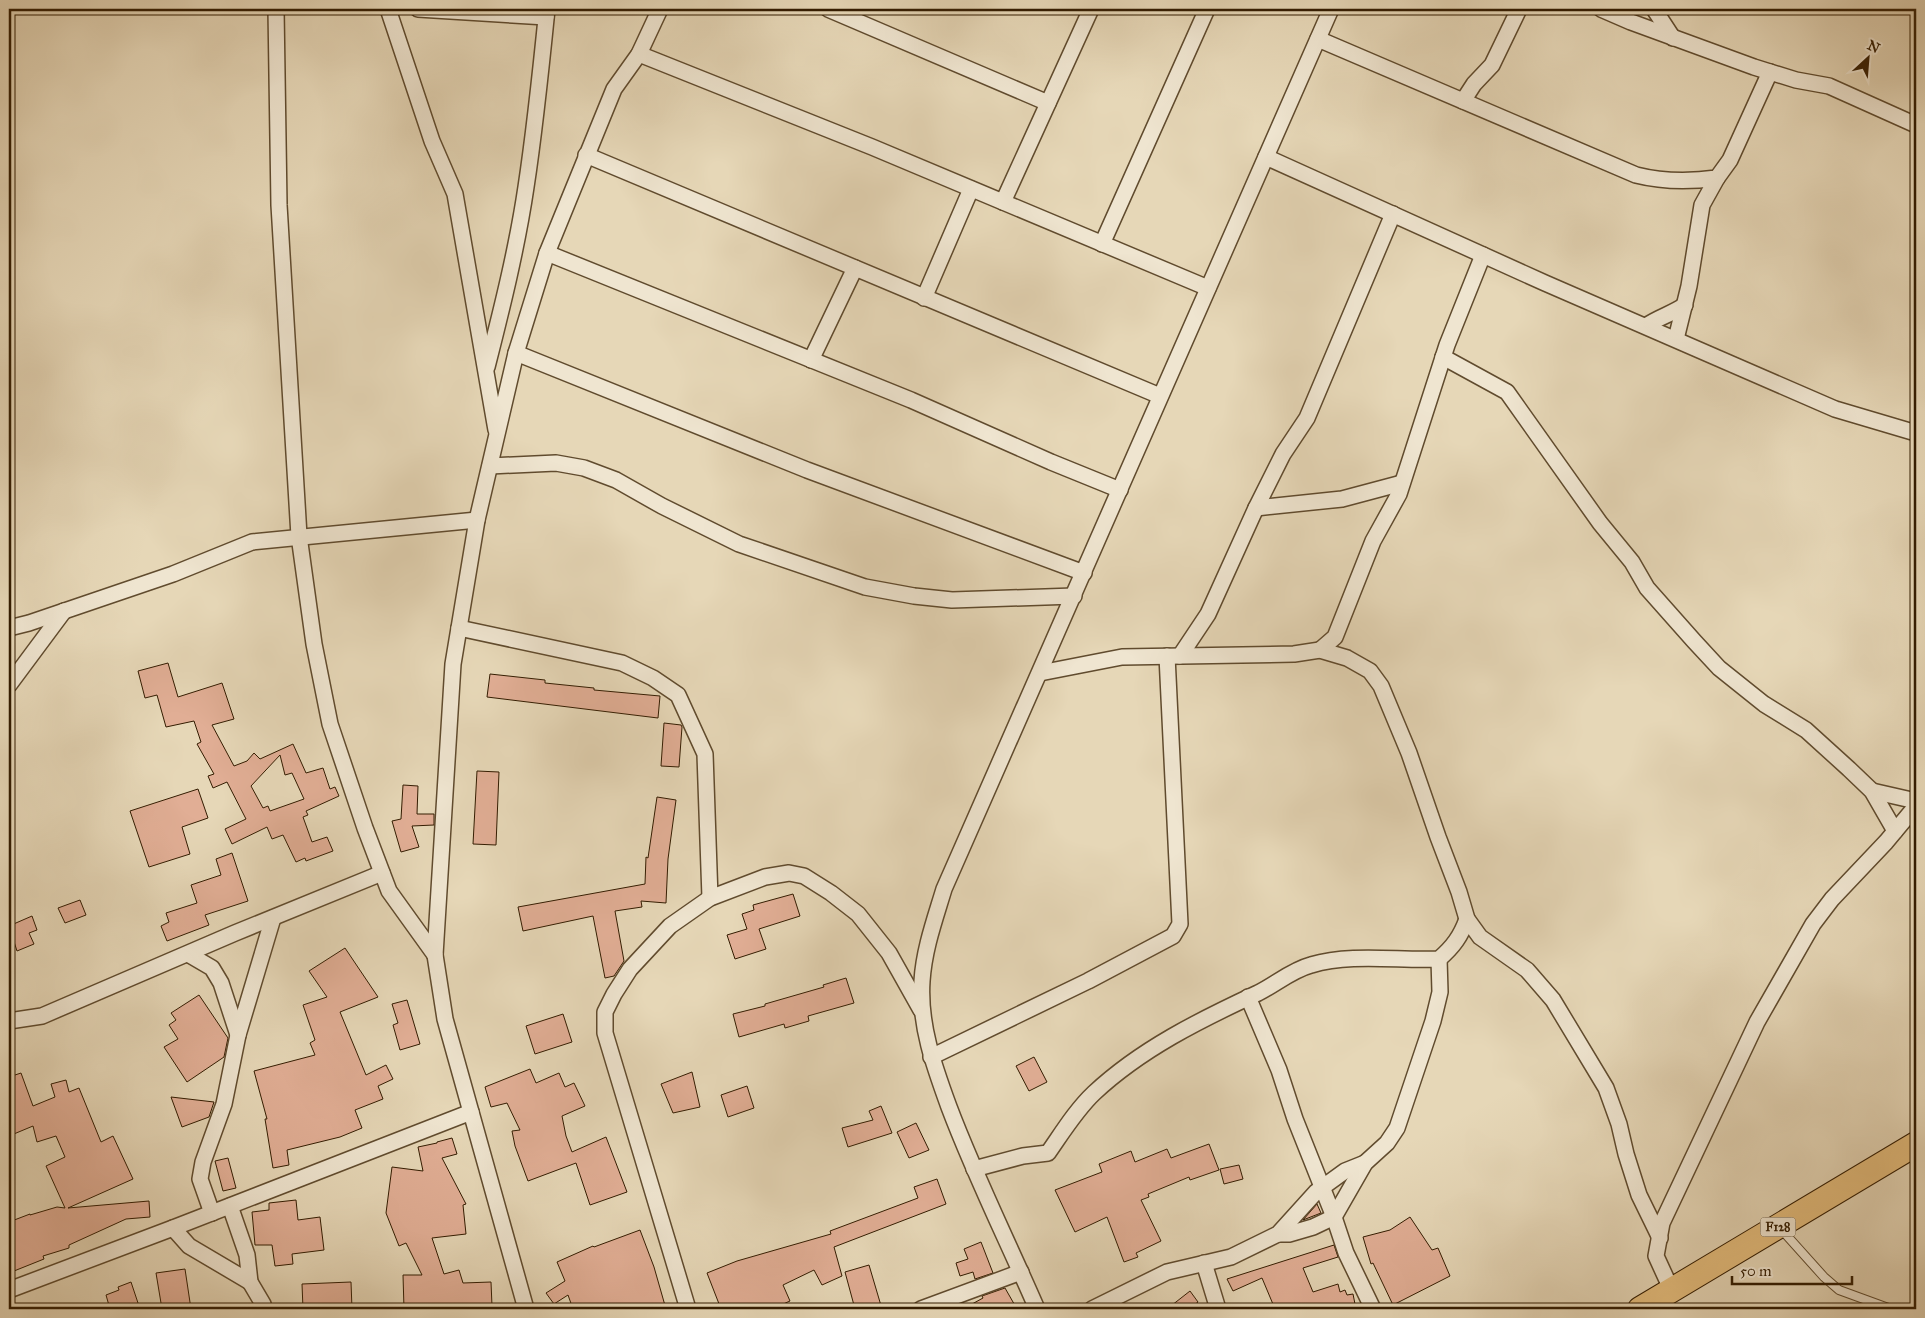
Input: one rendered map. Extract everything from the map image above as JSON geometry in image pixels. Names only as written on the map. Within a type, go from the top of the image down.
[{"type":"main road","name":"F128","points":[[1648,1307],[1916,1144]]},
{"type":"street","points":[[276,9],[279,205],[299,536],[314,644],[330,724],[389,891],[435,955]]},
{"type":"street","points":[[388,9],[432,141],[455,194],[497,436]]},
{"type":"street","points":[[418,9],[546,13],[538,98],[526,189],[502,307],[485,373]]},
{"type":"street","points":[[526,1309],[445,1019],[435,955],[453,664],[477,520],[516,353],[547,253],[614,89],[639,54],[660,9]]},
{"type":"street","points":[[828,9],[1048,103]]},
{"type":"street","points":[[1003,202],[1091,9]]},
{"type":"street","points":[[1102,244],[1207,9]]},
{"type":"street","points":[[1037,1309],[974,1169],[931,1056],[923,1013],[922,982],[926,947],[944,889],[1331,9]]},
{"type":"street","points":[[1463,101],[1474,84],[1492,65],[1519,9]]},
{"type":"street","points":[[1601,9],[1673,38],[1770,72],[1796,80],[1829,86],[1916,125]]},
{"type":"street","points":[[1654,9],[1673,38]]},
{"type":"street","points":[[1318,39],[1636,175],[1659,181],[1693,182],[1717,178]]},
{"type":"street","points":[[639,54],[1003,202],[1208,288]]},
{"type":"street","points":[[1676,339],[1689,286],[1702,205],[1717,178],[1730,160],[1770,72]]},
{"type":"street","points":[[586,155],[1160,396]]},
{"type":"street","points":[[1266,156],[1483,255],[1835,409],[1916,433]]},
{"type":"street","points":[[924,298],[971,189]]},
{"type":"street","points":[[931,1056],[1088,982],[1173,936],[1180,924],[1173,656],[1208,614],[1256,508],[1283,454],[1307,418],[1393,214]]},
{"type":"street","points":[[547,253],[911,400],[1051,462],[1120,490]]},
{"type":"street","points":[[1320,650],[1335,637],[1373,542],[1399,494],[1443,357],[1483,255]]},
{"type":"street","points":[[811,360],[855,268]]},
{"type":"street","points":[[1646,326],[1655,320],[1672,314],[1685,305]]},
{"type":"street","points":[[516,353],[807,470],[1084,573]]},
{"type":"street","points":[[1443,357],[1507,392],[1600,523],[1632,562],[1647,588],[1719,668],[1764,704],[1806,730],[1872,791],[1895,831]]},
{"type":"street","points":[[490,466],[556,463],[584,468],[616,480],[662,506],[739,544],[865,587],[914,596],[952,600],[1074,596]]},
{"type":"street","points":[[1256,508],[1342,499],[1402,483]]},
{"type":"street","points":[[9,628],[173,574],[252,542],[477,520]]},
{"type":"street","points":[[9,685],[64,611]]},
{"type":"street","points":[[460,628],[622,663],[653,678],[678,695],[705,754],[710,898]]},
{"type":"street","points":[[1040,673],[1122,657],[1294,654],[1320,650],[1347,658],[1370,671],[1381,686],[1409,753],[1438,837],[1460,892],[1467,919],[1480,937],[1527,970],[1553,1000],[1606,1088],[1619,1124],[1639,1195],[1660,1238]]},
{"type":"street","points":[[1872,791],[1916,801]]},
{"type":"street","points":[[1672,1291],[1656,1256],[1662,1223],[1757,1022],[1813,924],[1916,806]]},
{"type":"street","points":[[9,1021],[42,1016],[382,873]]},
{"type":"street","points":[[688,1309],[605,1033],[605,1012],[630,969],[670,926],[710,898],[764,877],[789,873],[804,876],[858,914],[888,953],[923,1013]]},
{"type":"street","points":[[212,1213],[200,1179],[203,1162],[224,1104],[238,1036],[273,918]]},
{"type":"street","points":[[974,1169],[1023,1156],[1048,1153],[1093,1094],[1150,1049],[1310,965],[1336,960],[1439,959],[1453,947],[1467,919]]},
{"type":"street","points":[[188,954],[212,968],[222,983],[238,1036]]},
{"type":"street","points":[[1278,1234],[1289,1234],[1313,1227],[1334,1217],[1364,1164],[1387,1143],[1397,1128],[1433,1022],[1440,992],[1439,959]]},
{"type":"street","points":[[1248,997],[1279,1070],[1346,1253],[1373,1309]]},
{"type":"street","points":[[9,1290],[471,1112]]},
{"type":"street","points":[[1092,1309],[1167,1272],[1231,1258],[1278,1234],[1294,1214],[1322,1188],[1345,1172],[1364,1164]]},
{"type":"street","points":[[230,1206],[247,1255],[250,1282],[264,1309]]},
{"type":"street","points":[[173,1228],[189,1246],[250,1282]]},
{"type":"street","points":[[1204,1263],[1218,1309]]},
{"type":"street","points":[[920,1309],[1021,1272]]},
{"type":"lane","points":[[1778,1227],[1839,1290],[1891,1309]]},
{"type":"building","points":[[168,663],[178,697],[222,683],[234,719],[212,725],[234,766],[247,761],[254,753],[260,759],[293,744],[306,773],[323,768],[330,789],[335,787],[339,796],[306,811],[308,815],[303,817],[312,842],[327,837],[333,851],[306,861],[305,858],[296,862],[283,835],[272,839],[267,827],[232,844],[225,829],[246,819],[227,782],[213,788],[208,776],[214,774],[197,744],[201,742],[194,721],[166,727],[157,695],[145,698],[138,671]],"holes":[[[280,755],[285,775],[292,773],[304,799],[270,811],[268,806],[263,808],[251,786]]]},
{"type":"building","points":[[490,674],[545,680],[545,683],[594,688],[594,690],[660,696],[658,718],[487,697]]},
{"type":"building","points":[[664,723],[681,725],[682,727],[679,767],[661,766]]},
{"type":"building","points":[[477,771],[499,772],[496,845],[473,844]]},
{"type":"building","points":[[403,785],[418,786],[417,814],[434,814],[434,825],[412,826],[419,847],[401,852],[392,821],[401,819]]},
{"type":"building","points":[[198,789],[208,818],[182,827],[190,854],[149,867],[130,811]]},
{"type":"building","points":[[657,797],[676,800],[668,859],[666,903],[641,901],[642,907],[615,911],[624,961],[614,976],[605,978],[593,916],[523,931],[518,907],[645,884],[646,857],[648,858]]},
{"type":"building","points":[[232,853],[248,901],[205,915],[209,925],[167,941],[161,926],[169,922],[166,913],[197,903],[191,885],[221,875],[216,859]]},
{"type":"building","points":[[793,894],[800,916],[759,929],[766,949],[735,959],[727,935],[747,929],[742,914],[754,910],[753,905]]},
{"type":"building","points":[[80,900],[86,915],[65,923],[58,908]]},
{"type":"building","points":[[32,916],[37,930],[29,933],[34,944],[17,951],[9,926]]},
{"type":"building","points":[[345,948],[378,997],[340,1012],[366,1075],[386,1065],[393,1079],[378,1086],[383,1099],[355,1110],[362,1128],[340,1137],[287,1150],[289,1165],[273,1168],[265,1119],[267,1119],[254,1071],[315,1055],[310,1043],[315,1040],[303,1005],[327,997],[309,971]]},
{"type":"building","points":[[846,978],[854,1003],[808,1016],[809,1021],[785,1028],[784,1024],[739,1037],[733,1014],[765,1006],[765,1004],[824,987],[823,985]]},
{"type":"building","points":[[199,995],[228,1038],[224,1057],[187,1082],[164,1047],[178,1039],[169,1025],[176,1020],[171,1013]]},
{"type":"building","points":[[407,1000],[420,1044],[400,1050],[393,1025],[398,1023],[392,1004]]},
{"type":"building","points":[[563,1014],[572,1042],[535,1054],[526,1026]]},
{"type":"building","points":[[1034,1057],[1047,1082],[1029,1091],[1016,1066]]},
{"type":"building","points":[[530,1069],[536,1083],[559,1073],[565,1087],[574,1083],[585,1106],[562,1116],[572,1152],[606,1137],[627,1192],[590,1205],[576,1163],[528,1181],[515,1146],[512,1131],[520,1130],[507,1103],[491,1107],[485,1087]]},
{"type":"building","points":[[692,1072],[700,1107],[673,1113],[661,1084]]},
{"type":"building","points":[[21,1073],[33,1106],[55,1097],[51,1084],[66,1080],[69,1092],[79,1088],[101,1142],[113,1136],[133,1179],[68,1208],[149,1201],[150,1217],[126,1219],[69,1245],[69,1248],[43,1256],[44,1259],[9,1273],[9,1222],[57,1207],[65,1208],[46,1166],[65,1157],[56,1136],[37,1142],[33,1126],[9,1136],[9,1077]]},
{"type":"building","points":[[747,1086],[754,1108],[728,1117],[721,1095]]},
{"type":"building","points":[[171,1097],[214,1102],[209,1117],[182,1127]]},
{"type":"building","points":[[881,1106],[892,1133],[848,1147],[842,1128],[873,1120],[869,1111]]},
{"type":"building","points":[[916,1123],[929,1150],[909,1158],[897,1132]]},
{"type":"building","points":[[452,1138],[457,1154],[442,1158],[466,1204],[463,1205],[466,1234],[432,1238],[444,1274],[459,1270],[463,1283],[491,1282],[492,1306],[480,1307],[481,1309],[404,1309],[403,1275],[422,1275],[406,1243],[399,1246],[386,1213],[392,1167],[423,1171],[418,1147]]},
{"type":"building","points":[[1209,1144],[1219,1170],[1190,1180],[1189,1177],[1148,1194],[1149,1197],[1141,1200],[1161,1241],[1136,1253],[1138,1257],[1124,1262],[1107,1217],[1075,1232],[1055,1190],[1102,1172],[1099,1164],[1131,1151],[1135,1162],[1167,1149],[1171,1158]]},
{"type":"building","points":[[228,1158],[236,1188],[223,1191],[215,1161]]},
{"type":"building","points":[[1239,1165],[1243,1179],[1224,1184],[1220,1169]]},
{"type":"building","points":[[937,1179],[946,1204],[834,1247],[842,1276],[822,1285],[814,1270],[783,1285],[790,1301],[772,1309],[721,1309],[707,1273],[737,1261],[831,1234],[830,1231],[918,1198],[914,1187]]},
{"type":"building","points":[[296,1200],[298,1220],[320,1217],[324,1250],[292,1254],[293,1264],[275,1266],[272,1245],[255,1245],[252,1212],[269,1210],[269,1203]]},
{"type":"building","points":[[1317,1204],[1321,1213],[1303,1220]]},
{"type":"building","points":[[1410,1217],[1432,1250],[1438,1248],[1450,1276],[1393,1305],[1373,1263],[1371,1264],[1363,1237],[1390,1230]]},
{"type":"building","points":[[640,1230],[654,1267],[666,1309],[573,1309],[568,1295],[554,1304],[546,1293],[565,1281],[557,1262],[593,1246]]},
{"type":"building","points":[[981,1242],[993,1273],[975,1279],[973,1272],[960,1276],[956,1263],[968,1259],[964,1249]]},
{"type":"building","points":[[1334,1245],[1338,1257],[1303,1268],[1313,1292],[1338,1284],[1340,1292],[1345,1290],[1347,1295],[1353,1294],[1356,1309],[1275,1309],[1262,1278],[1233,1291],[1227,1279]]},
{"type":"building","points":[[869,1265],[882,1309],[855,1309],[845,1272]]},
{"type":"building","points":[[185,1269],[191,1309],[162,1309],[156,1273]]},
{"type":"building","points":[[131,1282],[140,1309],[110,1309],[106,1295],[119,1290],[118,1287]]},
{"type":"building","points":[[351,1282],[352,1309],[303,1309],[302,1284]]},
{"type":"building","points":[[1005,1288],[1017,1309],[963,1309],[983,1298],[982,1296]]},
{"type":"building","points":[[1190,1291],[1198,1302],[1189,1309],[1167,1309]]}]
